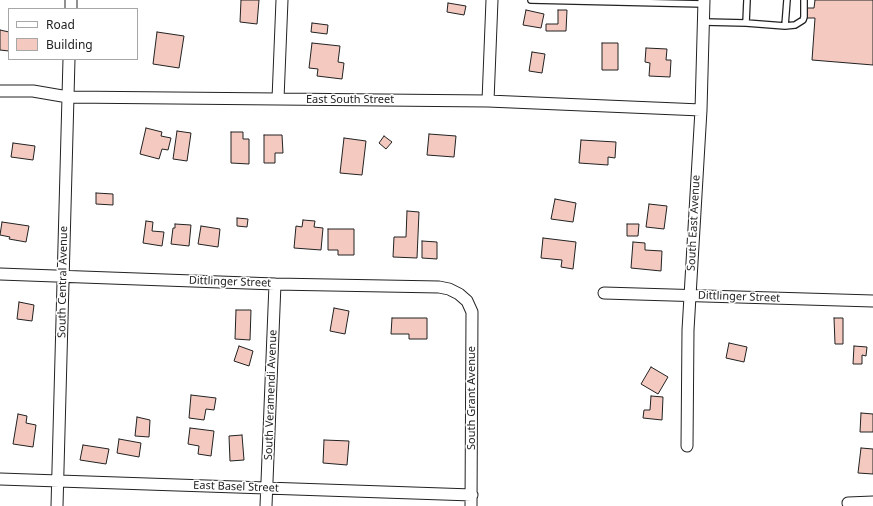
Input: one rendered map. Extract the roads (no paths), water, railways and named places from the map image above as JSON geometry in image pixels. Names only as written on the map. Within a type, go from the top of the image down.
[{"type":"street","points":[[278,99],[282,0]]},
{"type":"street","points":[[488,101],[492,0]]},
{"type":"street","name":"South East Avenue","points":[[686,446],[690,295],[701,110],[704,2]]},
{"type":"street","name":"South Central Avenue","points":[[57,506],[69,60]]},
{"type":"street","name":"East South Street","points":[[0,91],[33,92],[68,97],[488,101],[701,110]]},
{"type":"street","name":"Dittlinger Street","points":[[0,274],[275,284],[439,287],[449,289],[459,294]]},
{"type":"street","name":"South Veramendi Avenue","points":[[266,506],[275,284]]},
{"type":"street","name":"Dittlinger Street","points":[[604,293],[873,301]]},
{"type":"street","name":"South Grant Avenue","points":[[459,294],[467,301],[472,312],[471,501]]},
{"type":"street","name":"East Basel Street","points":[[0,479],[266,488],[471,501]]},
{"type":"street","points":[[848,503],[873,502]]},
{"type":"lane","points":[[531,0],[704,2]]},
{"type":"lane","points":[[746,23],[747,0]]},
{"type":"lane","points":[[785,26],[787,0]]},
{"type":"lane","points":[[704,22],[785,26],[795,25],[803,20],[804,0]]}]
